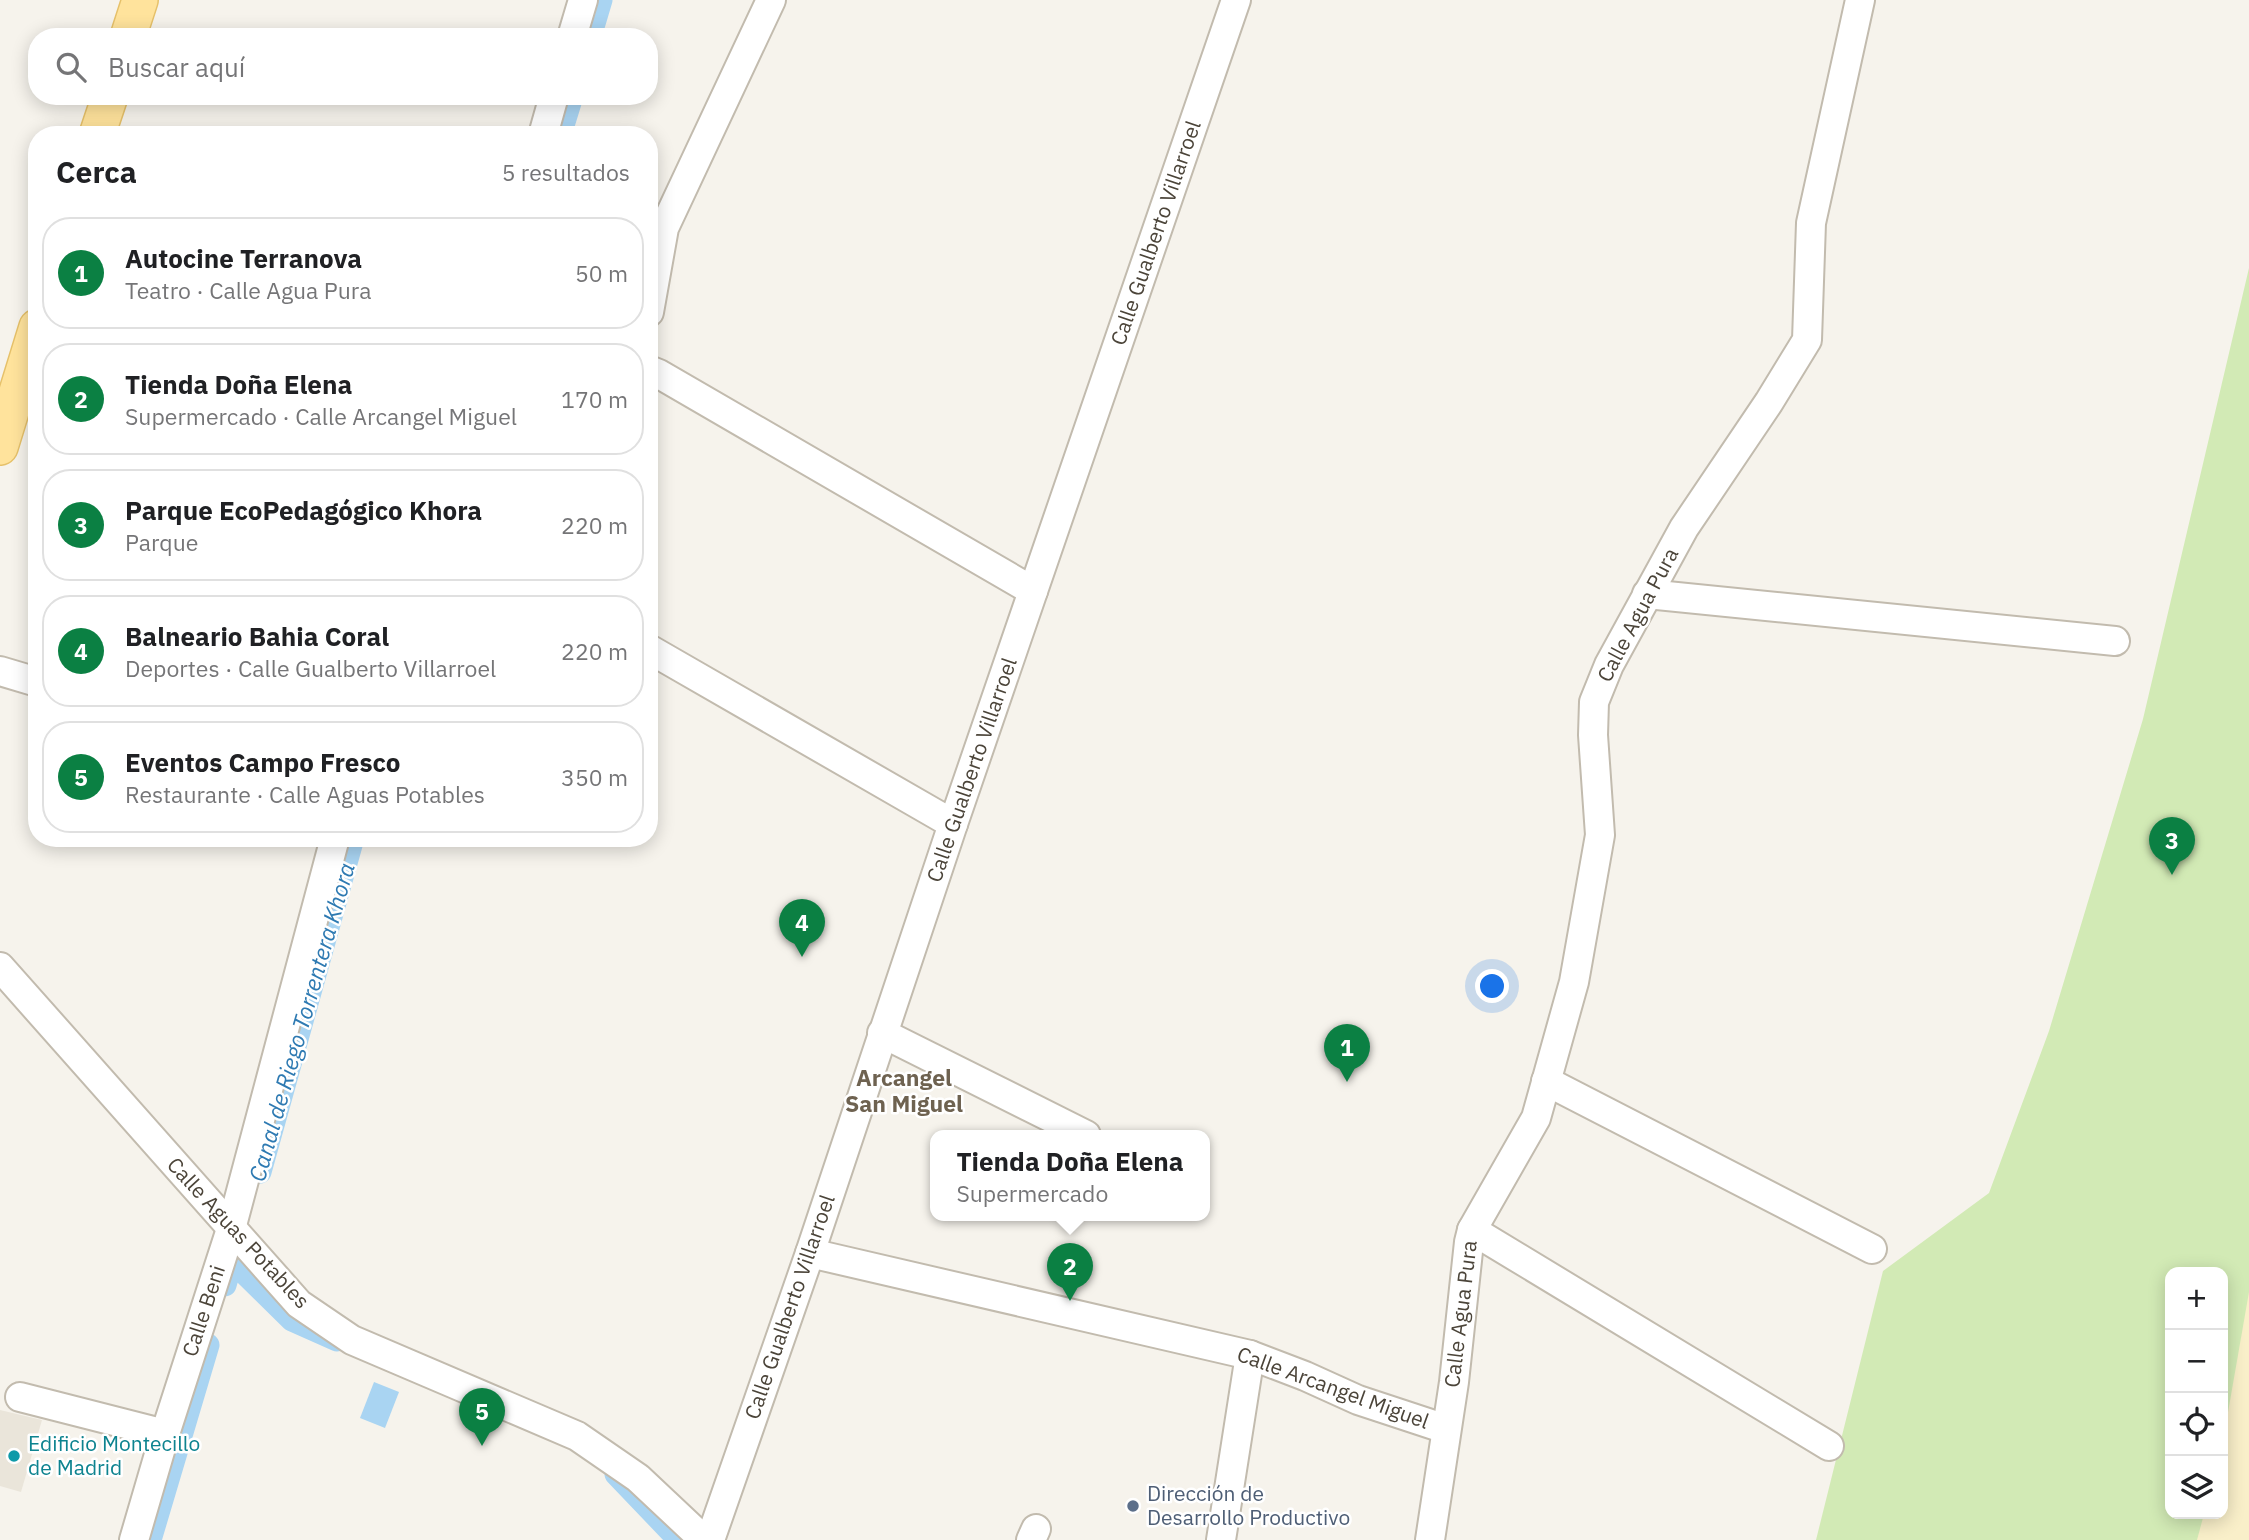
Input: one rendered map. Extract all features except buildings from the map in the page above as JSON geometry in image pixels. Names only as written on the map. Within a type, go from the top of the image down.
[{"type":"main road","points":[[131,28],[140,0]]},
{"type":"main road","points":[[100,126],[107,105]]},
{"type":"main road","points":[[0,447],[28,373]]},
{"type":"street","points":[[575,28],[583,0]]},
{"type":"street","points":[[658,262],[664,228],[771,0]]},
{"type":"street","name":"Calle Gualberto Villarroel","points":[[710,1540],[1236,0]]},
{"type":"street","name":"Calle Agua Pura","points":[[1430,1540],[1454,1382],[1472,1230],[1535,1118],[1574,982],[1600,835],[1592,735],[1594,702],[1609,665],[1684,528],[1769,402],[1807,340],[1811,223],[1860,0]]},
{"type":"street","points":[[546,126],[551,105]]},
{"type":"street","points":[[658,374],[1033,591]]},
{"type":"street","points":[[1647,594],[2115,641]]},
{"type":"street","points":[[658,654],[953,824]]},
{"type":"street","points":[[0,671],[28,679]]},
{"type":"street","name":"Calle Beni","points":[[134,1540],[231,1229],[333,847]]},
{"type":"street","name":"Calle Aguas Potables","points":[[0,967],[299,1304],[352,1340],[577,1436],[639,1478],[704,1540]]},
{"type":"street","points":[[882,1032],[1076,1130]]},
{"type":"street","points":[[1546,1081],[1872,1249]]},
{"type":"street","points":[[1472,1230],[1829,1446]]},
{"type":"street","name":"Calle Arcangel Miguel","points":[[810,1253],[1250,1355],[1306,1376],[1358,1400],[1446,1429]]},
{"type":"street","points":[[1222,1540],[1250,1355]]},
{"type":"street","points":[[20,1397],[165,1434]]},
{"type":"shaded area","name":"Edificio Montecillo de Madrid","points":[[0,1410],[42,1420],[21,1492],[0,1486]]},
{"type":"green space","points":[[2249,268],[2249,1540],[1816,1540],[1883,1271],[1989,1193],[2049,1031],[2143,719]]},
{"type":"sand","points":[[2249,1292],[2249,1540],[2197,1540],[2203,1519],[2228,1519],[2228,1412]]},
{"type":"water","points":[[374,1382],[399,1392],[385,1428],[360,1418]]},
{"type":"waterway","name":"Canal de Riego Torrentera Khora","points":[[593,28],[601,0]]},
{"type":"waterway","name":"Canal de Riego Torrentera Khora","points":[[563,126],[569,105]]},
{"type":"waterway","name":"Canal de Riego Torrentera Khora","points":[[260,1172],[350,847]]},
{"type":"waterway","name":"Canal de Riego Torrentera Khora","points":[[225,1285],[232,1261],[292,1320],[337,1340]]},
{"type":"waterway","name":"Canal de Riego Torrentera Khora","points":[[150,1540],[208,1345]]},
{"type":"waterway","name":"Canal de Riego Torrentera Khora","points":[[616,1474],[679,1540]]},
{"type":"place","name":"Parque EcoPedagógico Khora","points":[[2172,875]]},
{"type":"place","name":"Balneario Bahia Coral","points":[[802,957]]},
{"type":"place","name":"Autocine Terranova","points":[[1347,1082]]},
{"type":"place","name":"Tienda Doña Elena","points":[[1070,1301]]},
{"type":"place","name":"Eventos Campo Fresco","points":[[482,1446]]},
{"type":"place","name":"Edificio Montecillo de Madrid","points":[[14,1456]]},
{"type":"place","name":"Dirección de Desarrollo Productivo","points":[[1133,1506]]},
{"type":"district","name":"Arcangel San Miguel","points":[[904,1091]]}]
